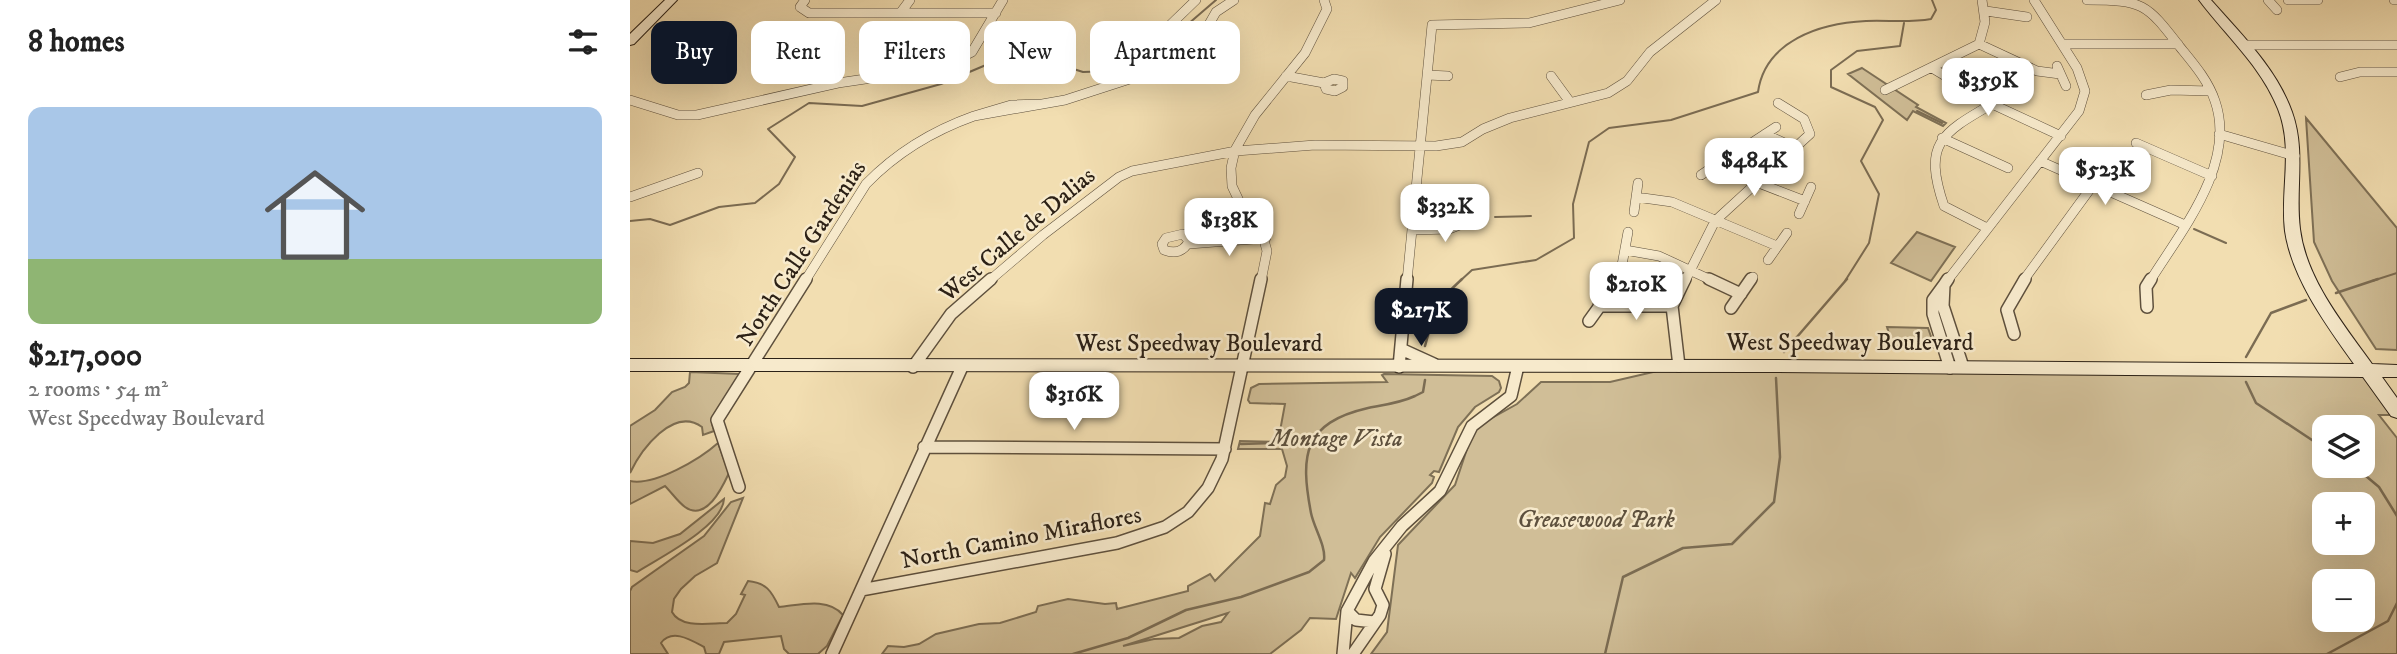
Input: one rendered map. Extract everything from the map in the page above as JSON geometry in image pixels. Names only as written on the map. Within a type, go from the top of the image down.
[{"type":"main road","points":[[630,41],[670,0]]},
{"type":"main road","points":[[2205,0],[2268,76],[2286,109],[2295,156],[2291,217],[2295,244],[2310,280],[2397,411]]},
{"type":"main road","name":"West Speedway Boulevard","points":[[630,365],[1679,366],[2397,371]]},
{"type":"street","points":[[805,0],[800,7],[809,12],[996,13]]},
{"type":"street","points":[[901,12],[909,0]]},
{"type":"street","points":[[630,100],[678,115],[697,115],[838,83],[940,68],[972,52],[1003,0]]},
{"type":"street","points":[[1174,21],[1196,0]]},
{"type":"street","name":"North Calle Gardenias","points":[[739,487],[717,420],[866,184],[896,153],[945,125],[1011,105],[1042,104],[1089,93],[1170,66],[1192,54],[1216,12],[1234,0]]},
{"type":"street","points":[[1266,238],[1238,201],[1232,185],[1232,169],[1243,130],[1306,51],[1327,9],[1324,0]]},
{"type":"street","points":[[1581,0],[1591,10]]},
{"type":"street","points":[[1399,367],[1432,25],[1530,23],[1591,10],[1620,0]]},
{"type":"street","points":[[1420,146],[1462,142],[1498,122],[1608,93],[1627,81],[1649,52],[1716,0]]},
{"type":"street","points":[[1885,90],[1979,44],[1985,29],[1986,11],[1982,0]]},
{"type":"street","points":[[1956,368],[1942,306],[1944,285],[2079,111],[2085,91],[2077,68],[2034,0]]},
{"type":"street","points":[[2087,0],[2144,2],[2178,44],[2210,91],[2217,107],[2219,134],[2212,176],[2146,287],[2147,307]]},
{"type":"street","points":[[2268,0],[2277,10]]},
{"type":"street","points":[[2288,0],[2318,0]]},
{"type":"street","points":[[1986,11],[2027,17]]},
{"type":"street","points":[[1979,44],[2037,71],[2058,70],[2066,86]]},
{"type":"street","points":[[2062,44],[2178,44]]},
{"type":"street","points":[[2243,45],[2397,45]]},
{"type":"street","points":[[1636,49],[1649,52]]},
{"type":"street","points":[[1932,68],[1992,104],[2060,136]]},
{"type":"street","points":[[2340,77],[2360,72],[2397,72]]},
{"type":"street","points":[[1428,75],[1448,76]]},
{"type":"street","points":[[1286,76],[1324,83]]},
{"type":"street","points":[[1551,76],[1570,102]]},
{"type":"street","points":[[2147,95],[2171,90],[2210,91]]},
{"type":"street","points":[[1679,366],[1672,306],[1715,221],[1810,134],[1808,125],[1778,103]]},
{"type":"street","points":[[1987,228],[1943,206],[1935,181],[1934,152],[1942,138],[1960,122],[1992,104]]},
{"type":"street","points":[[1750,144],[1776,127]]},
{"type":"street","points":[[1765,134],[1795,148]]},
{"type":"street","points":[[2219,134],[2295,156]]},
{"type":"street","points":[[1942,138],[2008,168]]},
{"type":"street","points":[[2136,143],[2212,176]]},
{"type":"street","name":"West Calle de Dalias","points":[[912,367],[951,314],[1108,183],[1132,171],[1237,151],[1315,145],[1420,146]]},
{"type":"street","points":[[1701,175],[1729,156]]},
{"type":"street","points":[[2040,161],[2183,224]]},
{"type":"street","points":[[1715,166],[1805,201]]},
{"type":"street","points":[[630,197],[698,173]]},
{"type":"street","points":[[1634,212],[1638,183]]},
{"type":"street","points":[[2014,334],[2007,310],[2022,283],[2093,185]]},
{"type":"street","points":[[1800,214],[1811,187]]},
{"type":"street","points":[[1636,197],[1672,202],[1777,246]]},
{"type":"street","points":[[1412,230],[1449,229],[1470,221]]},
{"type":"street","points":[[1622,265],[1628,232]]},
{"type":"street","points":[[1768,260],[1787,233]]},
{"type":"street","points":[[1189,244],[1266,238]]},
{"type":"street","name":"North Camino Miraflores","points":[[861,590],[1114,543],[1156,532],[1181,518],[1204,495],[1217,476],[1244,367],[1267,251],[1266,238]]},
{"type":"street","points":[[1625,250],[1659,256],[1741,294]]},
{"type":"street","points":[[1731,307],[1753,277]]},
{"type":"street","points":[[1589,321],[1612,289]]},
{"type":"street","points":[[1599,306],[1672,306]]},
{"type":"street","points":[[1401,349],[1407,354],[1443,367]]},
{"type":"street","points":[[1343,654],[1347,611],[1374,561],[1440,491],[1472,426],[1511,396],[1518,366]]},
{"type":"street","points":[[832,654],[962,367]]},
{"type":"street","points":[[924,447],[1225,449]]},
{"type":"street","points":[[1353,654],[1383,605],[1375,589],[1377,570],[1391,541]]},
{"type":"street","points":[[1347,611],[1356,620],[1374,622]]},
{"type":"green space","points":[[1862,68],[1918,105],[1916,107],[1946,123],[1943,126],[1913,111],[1907,120],[1848,74]]},
{"type":"green space","points":[[2306,118],[2397,228],[2397,350],[2376,349],[2332,281],[2314,242]]},
{"type":"green space","points":[[1917,232],[1955,247],[1931,281],[1891,263]]},
{"type":"green space","points":[[1887,327],[1928,328],[1935,348],[1893,346]]},
{"type":"green space","name":"Greasewood Park","points":[[1679,366],[2372,375],[2397,415],[2379,415],[2397,438],[2397,654],[1371,654],[1387,632],[1398,545],[1455,485],[1474,428],[1517,404],[1541,382],[1610,382]]},
{"type":"green space","points":[[690,372],[740,374],[714,416],[714,431],[703,435],[702,427],[691,422],[669,426],[650,443],[630,473],[630,426],[655,410],[672,392],[685,387],[689,383]]},
{"type":"green space","name":"Montage Vista","points":[[1382,375],[1492,376],[1499,381],[1501,388],[1475,407],[1458,427],[1439,472],[1434,471],[1430,475],[1434,477],[1432,483],[1380,537],[1355,578],[1351,573],[1336,619],[1310,618],[1301,630],[1270,654],[882,654],[888,646],[919,644],[936,634],[979,624],[1000,623],[1036,612],[1038,606],[1068,599],[1116,603],[1117,609],[1188,591],[1188,586],[1210,574],[1215,581],[1260,536],[1265,503],[1270,504],[1276,485],[1285,477],[1287,466],[1282,449],[1238,449],[1240,441],[1278,442],[1285,404],[1250,403],[1248,400],[1251,388],[1259,384],[1387,382]],"holes":[[[1228,613],[1221,622],[1202,626],[1179,638],[1154,639],[1123,646]]]},
{"type":"green space","points":[[718,443],[729,473],[718,494],[706,507],[693,510],[685,507],[665,486],[630,504],[630,481],[664,475],[689,463]]},
{"type":"green space","points":[[743,498],[717,563],[695,576],[681,589],[674,599],[672,612],[682,621],[689,623],[727,623],[736,614],[745,595],[741,594],[748,581],[754,582],[767,588],[779,607],[822,604],[837,609],[843,615],[827,646],[818,654],[789,654],[784,649],[781,636],[724,642],[719,654],[706,654],[704,647],[688,639],[671,636],[661,643],[668,654],[630,654],[632,587],[704,536],[731,502]]},
{"type":"green space","points":[[724,499],[721,509],[702,530],[637,572],[630,570],[630,541],[653,543],[680,534]]},
{"type":"waterway","points":[[630,221],[650,219],[670,225],[719,207],[755,203],[779,184],[795,157],[768,129],[809,103],[862,106],[941,84],[993,62],[1039,58],[1083,72],[1112,71],[1173,37],[1216,0]]},
{"type":"waterway","points":[[1460,281],[1472,270],[1536,260],[1574,238],[1573,204],[1589,142],[1609,128],[1671,120],[1758,92],[1763,74],[1771,60],[1797,38],[1813,31],[1848,23],[1931,19],[1936,10],[1932,0]]},
{"type":"waterway","points":[[1845,281],[1869,243],[1879,194],[1861,161],[1883,120],[1875,107],[1831,87],[1831,70],[1857,51],[1900,46],[1904,23]]},
{"type":"waterway","points":[[1917,111],[1942,123]]},
{"type":"waterway","points":[[1495,217],[1531,216]]},
{"type":"waterway","points":[[2194,229],[2226,243]]},
{"type":"waterway","points":[[2372,281],[2397,273]]},
{"type":"waterway","points":[[1425,346],[1437,303],[1462,279]]},
{"type":"waterway","points":[[1784,352],[1847,279]]},
{"type":"waterway","points":[[2372,281],[2378,279]]},
{"type":"waterway","points":[[2336,293],[2372,281]]},
{"type":"waterway","points":[[2246,357],[2271,313],[2306,300]]},
{"type":"waterway","points":[[1605,654],[1623,577],[1683,548],[1732,544],[1774,502],[1780,457],[1776,378]]},
{"type":"waterway","points":[[1073,654],[1128,638],[1186,610],[1241,597],[1309,572],[1324,560],[1308,492],[1306,474],[1311,444],[1318,433],[1346,414],[1398,402],[1423,392],[1425,380]]},
{"type":"waterway","points":[[2246,382],[2256,403],[2312,440]]},
{"type":"waterway","points":[[1241,444],[1310,442]]},
{"type":"waterway","points":[[2368,478],[2379,487],[2397,516]]},
{"type":"waterway","points":[[2327,654],[2388,621],[2397,603]]}]
